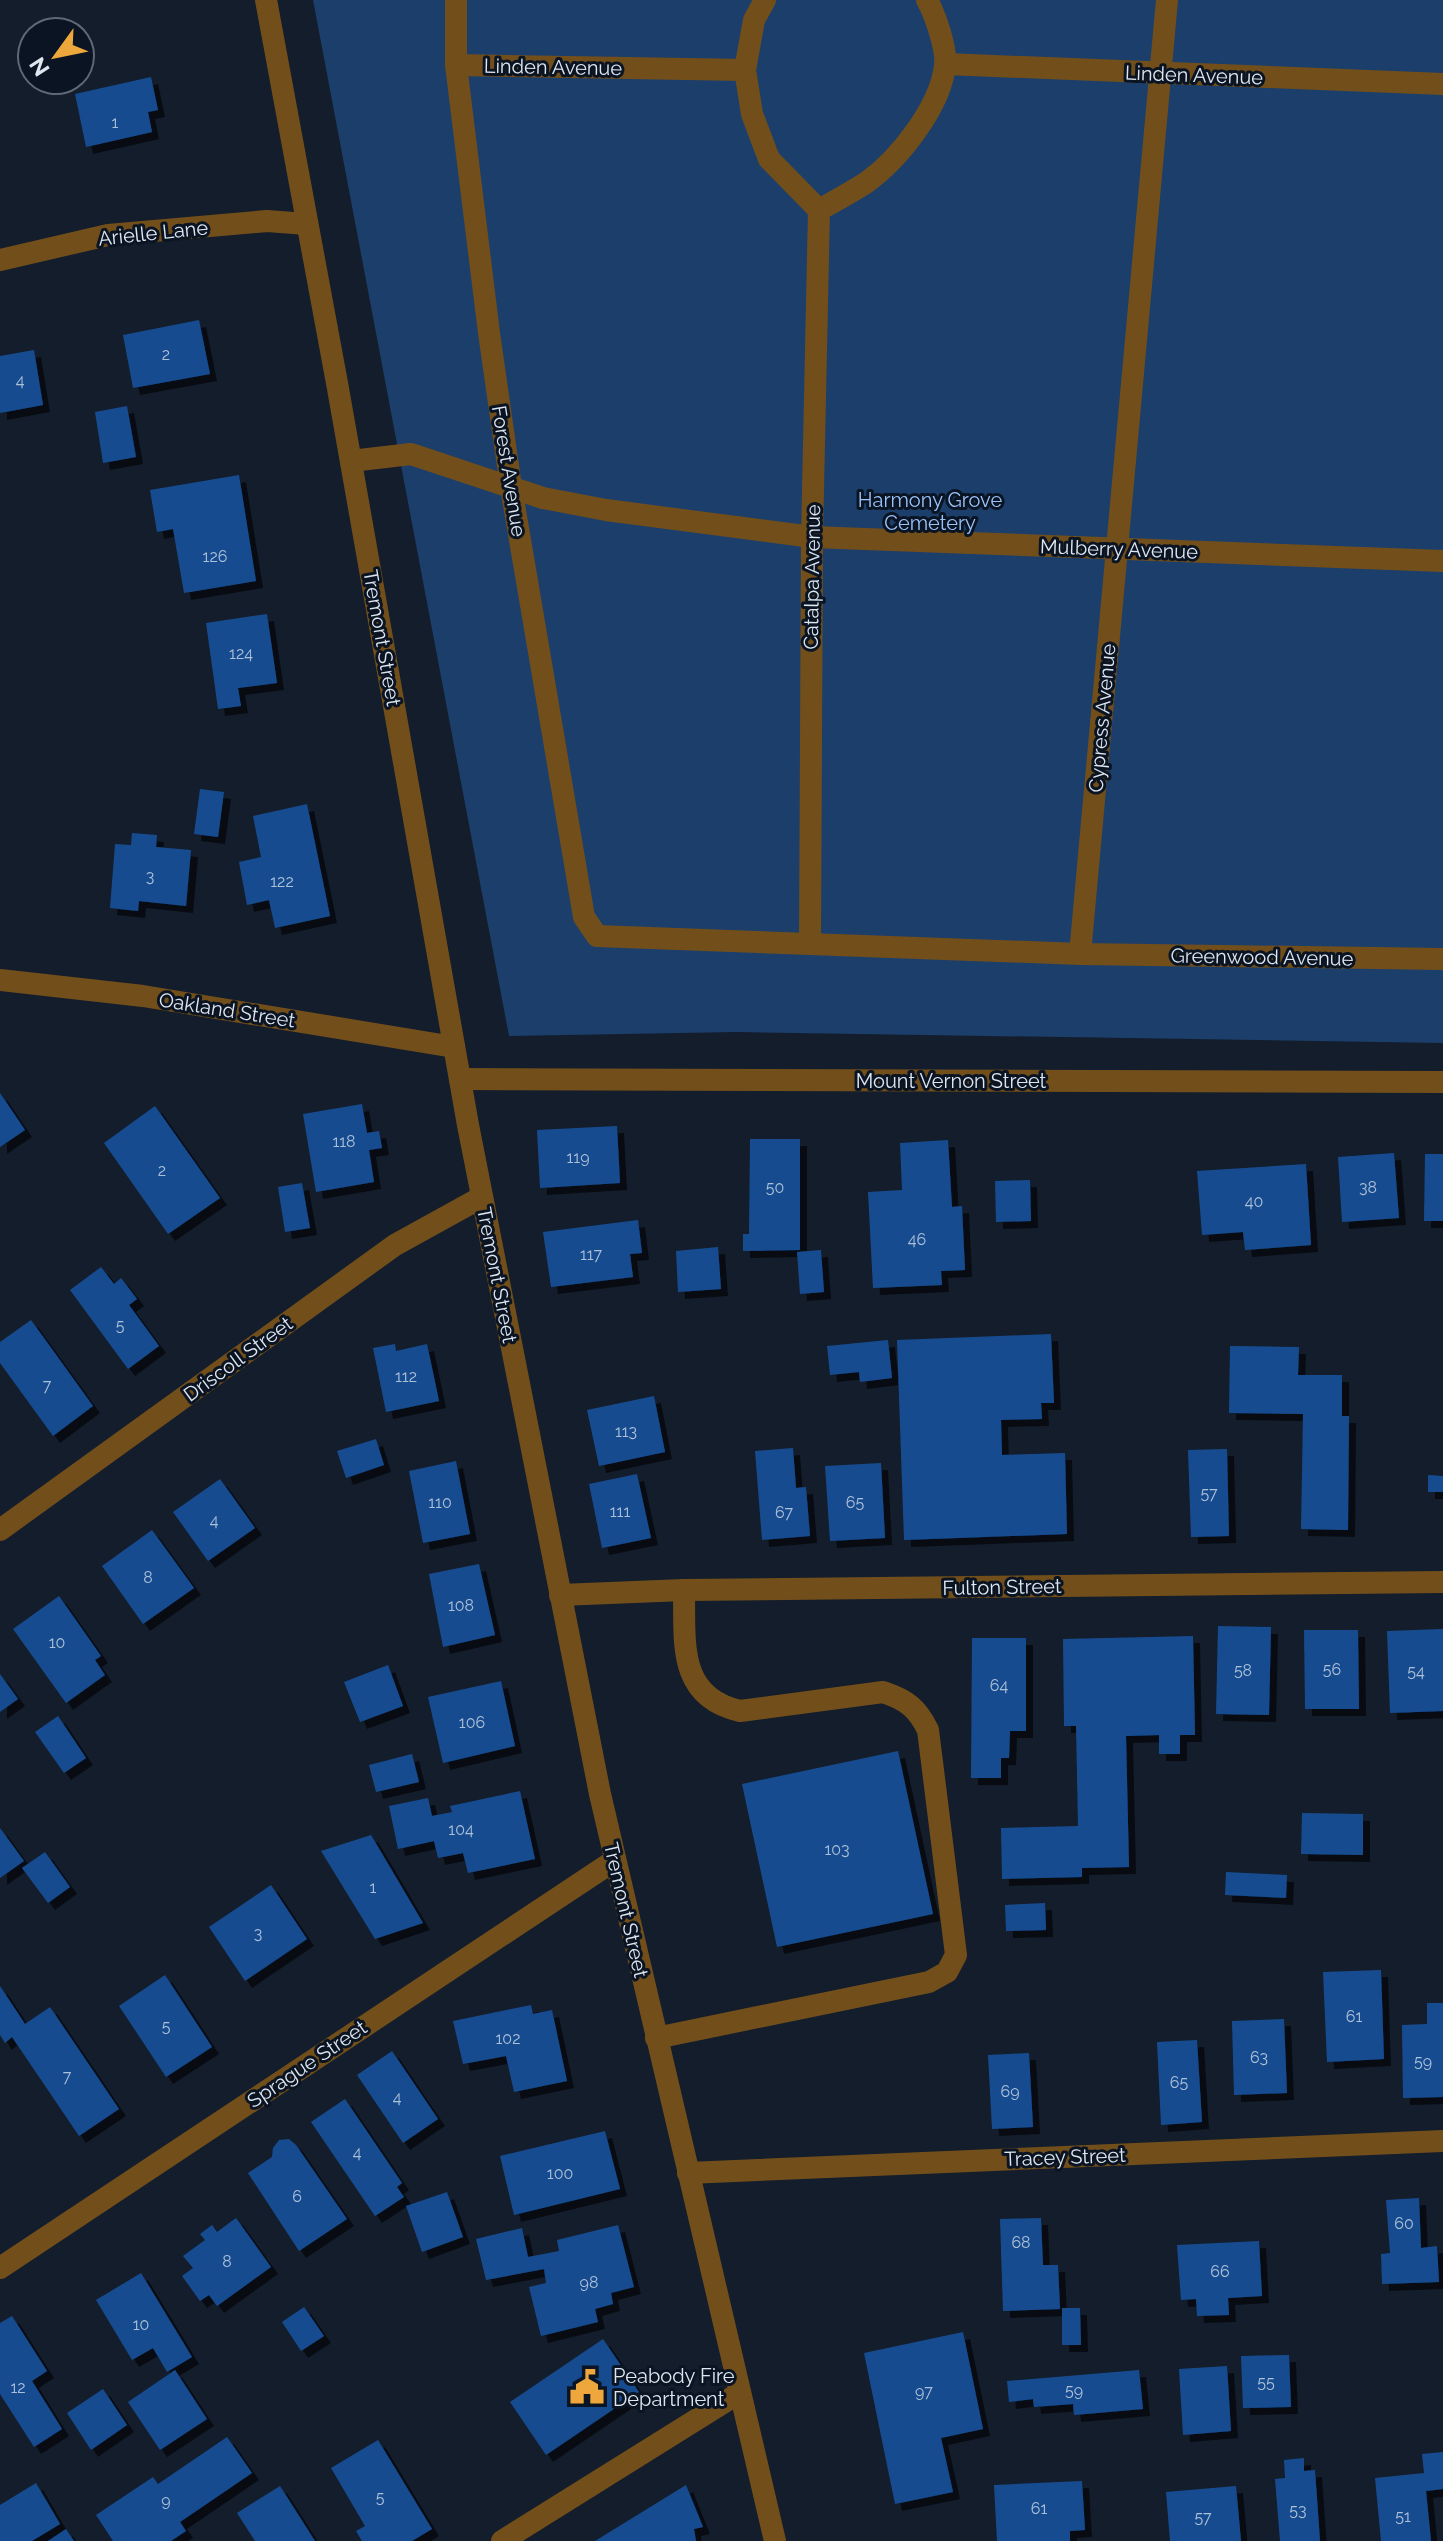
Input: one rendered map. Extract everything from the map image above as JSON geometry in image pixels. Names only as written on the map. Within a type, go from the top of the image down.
[{"type":"street","name":"Tremont Street","points":[[266,0],[454,1047],[560,1595],[615,1860],[775,2541]]},
{"type":"street","name":"Forest Avenue","points":[[456,0],[456,65],[489,333],[511,487],[584,917],[597,936],[810,943]]},
{"type":"street","points":[[765,0],[754,20],[745,70],[752,114],[769,159],[819,210],[869,180],[914,136],[936,96],[946,64],[934,13],[927,0]]},
{"type":"street","name":"Cypress Avenue","points":[[1080,954],[1167,0]]},
{"type":"street","name":"Linden Avenue","points":[[946,64],[1443,84]]},
{"type":"street","name":"Linden Avenue","points":[[456,65],[745,70]]},
{"type":"street","name":"Catalpa Avenue","points":[[810,943],[812,537],[819,210]]},
{"type":"street","name":"Arielle Lane","points":[[0,260],[108,235],[267,221],[307,224]]},
{"type":"street","name":"Mulberry Avenue","points":[[351,461],[411,454],[543,498],[606,510],[812,537],[1443,561]]},
{"type":"street","points":[[810,943],[1080,954]]},
{"type":"street","name":"Greenwood Avenue","points":[[1080,954],[1443,959]]},
{"type":"street","name":"Oakland Street","points":[[0,980],[143,996],[454,1047]]},
{"type":"street","name":"Mount Vernon Street","points":[[460,1079],[1443,1082]]},
{"type":"street","name":"Driscoll Street","points":[[0,1530],[395,1245],[482,1197]]},
{"type":"street","name":"Fulton Street","points":[[560,1595],[684,1590],[1443,1582]]},
{"type":"street","points":[[656,2038],[929,1982],[947,1972],[956,1955],[928,1730],[920,1712],[906,1699],[883,1692],[740,1711],[719,1706],[700,1690],[687,1663],[684,1590]]},
{"type":"street","name":"Sprague Street","points":[[0,2268],[615,1860]]},
{"type":"street","name":"Tracey Street","points":[[688,2173],[1443,2141]]},
{"type":"street","points":[[502,2541],[739,2393]]},
{"type":"green space","name":"Harmony Grove Cemetery","points":[[313,0],[1443,0],[1443,1043],[737,1032],[509,1036]]},
{"type":"building","points":[[151,77],[158,110],[148,112],[152,132],[86,147],[75,96],[96,96],[96,89]]},
{"type":"building","points":[[199,320],[210,374],[133,388],[123,335]]},
{"type":"building","points":[[34,350],[43,405],[0,413],[0,356]]},
{"type":"building","points":[[127,406],[136,457],[103,463],[95,412]]},
{"type":"building","points":[[239,475],[256,581],[184,593],[173,529],[157,532],[150,490]]},
{"type":"building","points":[[267,614],[277,683],[238,688],[241,706],[218,709],[206,623]]},
{"type":"building","points":[[200,789],[224,792],[218,837],[194,834]]},
{"type":"building","points":[[307,804],[330,916],[275,928],[269,900],[247,905],[239,862],[261,857],[253,816]]},
{"type":"building","points":[[132,833],[157,835],[156,847],[191,850],[186,906],[139,901],[138,911],[110,908],[115,844],[131,845]]},
{"type":"building","points":[[0,1093],[25,1130],[0,1147]]},
{"type":"building","points":[[362,1104],[367,1133],[379,1131],[382,1148],[369,1150],[374,1182],[316,1192],[303,1114]]},
{"type":"building","points":[[155,1106],[220,1198],[168,1234],[104,1143]]},
{"type":"building","points":[[617,1126],[620,1183],[540,1188],[537,1130]]},
{"type":"building","points":[[750,1139],[800,1139],[800,1250],[743,1251],[743,1234],[749,1234]]},
{"type":"building","points":[[948,1140],[952,1207],[962,1206],[965,1270],[941,1271],[942,1285],[873,1288],[868,1192],[902,1190],[900,1143]]},
{"type":"building","points":[[1394,1153],[1399,1218],[1342,1222],[1338,1157]]},
{"type":"building","points":[[1425,1154],[1443,1154],[1443,1221],[1424,1221]]},
{"type":"building","points":[[1306,1164],[1311,1245],[1245,1250],[1243,1232],[1202,1235],[1197,1171]]},
{"type":"building","points":[[1030,1180],[1031,1221],[996,1222],[995,1181]]},
{"type":"building","points":[[302,1183],[310,1228],[285,1232],[278,1187]]},
{"type":"building","points":[[638,1220],[642,1253],[630,1254],[633,1277],[551,1287],[543,1232]]},
{"type":"building","points":[[718,1247],[721,1289],[678,1292],[676,1251]]},
{"type":"building","points":[[821,1250],[824,1292],[800,1294],[797,1252]]},
{"type":"building","points":[[101,1267],[114,1284],[121,1278],[137,1299],[129,1305],[159,1346],[128,1369],[70,1290]]},
{"type":"building","points":[[31,1320],[93,1406],[53,1436],[0,1363],[0,1342]]},
{"type":"building","points":[[1051,1334],[1054,1403],[1041,1403],[1042,1419],[1001,1420],[1002,1455],[1065,1453],[1067,1534],[904,1540],[897,1340]]},
{"type":"building","points":[[888,1340],[892,1378],[860,1382],[859,1372],[830,1375],[827,1346]]},
{"type":"building","points":[[395,1344],[396,1351],[427,1344],[439,1401],[386,1412],[373,1348]]},
{"type":"building","points":[[1230,1346],[1299,1347],[1298,1375],[1342,1375],[1342,1416],[1349,1416],[1348,1530],[1301,1529],[1303,1414],[1229,1413]]},
{"type":"building","points":[[654,1396],[665,1452],[599,1466],[587,1410]]},
{"type":"building","points":[[376,1439],[384,1465],[346,1478],[337,1451]]},
{"type":"building","points":[[793,1448],[796,1488],[806,1487],[810,1536],[762,1540],[755,1451]]},
{"type":"building","points":[[1227,1449],[1229,1536],[1191,1537],[1188,1450]]},
{"type":"building","points":[[456,1461],[470,1534],[423,1543],[409,1471]]},
{"type":"building","points":[[881,1463],[885,1538],[830,1541],[825,1466]]},
{"type":"building","points":[[637,1474],[651,1538],[602,1548],[589,1484]]},
{"type":"building","points":[[1428,1475],[1443,1476],[1443,1492],[1428,1492]]},
{"type":"building","points":[[220,1479],[255,1528],[208,1561],[173,1512]]},
{"type":"building","points":[[152,1530],[194,1588],[143,1624],[102,1566]]},
{"type":"building","points":[[479,1564],[495,1635],[443,1647],[429,1574]]},
{"type":"building","points":[[59,1596],[101,1656],[95,1660],[105,1675],[66,1703],[13,1629]]},
{"type":"building","points":[[1218,1626],[1271,1627],[1269,1715],[1216,1714]]},
{"type":"building","points":[[1443,1629],[1443,1711],[1390,1713],[1387,1631]]},
{"type":"building","points":[[1304,1630],[1358,1630],[1359,1709],[1305,1709]]},
{"type":"building","points":[[1193,1636],[1195,1735],[1180,1735],[1180,1754],[1159,1754],[1159,1735],[1126,1736],[1129,1867],[1082,1868],[1082,1877],[1002,1879],[1001,1828],[1078,1826],[1076,1726],[1064,1726],[1063,1639]]},
{"type":"building","points":[[972,1638],[1026,1638],[1026,1731],[1010,1731],[1009,1758],[1001,1758],[1001,1778],[971,1778]]},
{"type":"building","points":[[388,1665],[403,1706],[360,1722],[344,1682]]},
{"type":"building","points":[[0,1674],[18,1699],[0,1712]]},
{"type":"building","points":[[501,1681],[515,1746],[443,1763],[428,1697]]},
{"type":"building","points":[[58,1716],[86,1758],[64,1773],[35,1732]]},
{"type":"building","points":[[898,1751],[933,1914],[777,1947],[742,1784]]},
{"type":"building","points":[[412,1754],[419,1782],[376,1792],[369,1765]]},
{"type":"building","points":[[520,1791],[535,1859],[468,1873],[463,1853],[438,1858],[434,1841],[398,1849],[389,1806],[428,1798],[432,1816],[452,1812],[450,1806]]},
{"type":"building","points":[[1302,1813],[1363,1814],[1363,1855],[1301,1854]]},
{"type":"building","points":[[0,1828],[24,1861],[0,1878]]},
{"type":"building","points":[[371,1835],[423,1923],[375,1939],[321,1851]]},
{"type":"building","points":[[45,1852],[70,1887],[48,1903],[22,1868]]},
{"type":"building","points":[[1226,1872],[1287,1875],[1286,1898],[1225,1895]]},
{"type":"building","points":[[271,1885],[307,1939],[245,1981],[209,1927]]},
{"type":"building","points":[[1045,1903],[1046,1930],[1006,1931],[1005,1905]]},
{"type":"building","points":[[1381,1970],[1384,2059],[1327,2062],[1323,1972]]},
{"type":"building","points":[[165,1975],[212,2047],[166,2077],[119,2006]]},
{"type":"building","points":[[0,1986],[25,2024],[50,2007],[119,2109],[79,2136],[12,2037],[5,2043],[0,2035]]},
{"type":"building","points":[[1427,2003],[1443,2003],[1443,2097],[1403,2098],[1402,2025],[1427,2024]]},
{"type":"building","points":[[531,2005],[533,2014],[552,2010],[567,2081],[514,2092],[506,2056],[463,2064],[453,2021]]},
{"type":"building","points":[[1284,2019],[1287,2093],[1234,2095],[1232,2021]]},
{"type":"building","points":[[1197,2040],[1202,2122],[1161,2125],[1157,2042]]},
{"type":"building","points":[[392,2051],[438,2119],[403,2143],[357,2075]]},
{"type":"building","points":[[1029,2053],[1033,2127],[992,2129],[988,2055]]},
{"type":"building","points":[[345,2099],[402,2183],[397,2187],[404,2197],[375,2216],[311,2122]]},
{"type":"building","points":[[605,2131],[620,2189],[514,2215],[500,2156]]},
{"type":"building","points":[[289,2139],[347,2219],[299,2251],[248,2173],[272,2157],[273,2148],[279,2140]]},
{"type":"building","points":[[447,2192],[463,2237],[422,2252],[406,2206]]},
{"type":"building","points":[[1419,2198],[1421,2248],[1437,2246],[1439,2282],[1382,2284],[1381,2254],[1390,2253],[1386,2200]]},
{"type":"building","points":[[236,2218],[271,2267],[217,2306],[209,2295],[200,2301],[182,2276],[193,2268],[183,2256],[205,2240],[200,2234],[212,2225],[217,2232]]},
{"type":"building","points":[[1041,2218],[1043,2265],[1058,2265],[1060,2309],[1003,2311],[1000,2219]]},
{"type":"building","points":[[618,2225],[634,2287],[611,2293],[613,2304],[595,2309],[598,2322],[541,2336],[529,2287],[546,2283],[544,2269],[486,2280],[476,2239],[522,2228],[528,2257],[559,2251],[557,2240]]},
{"type":"building","points":[[1259,2241],[1262,2296],[1228,2298],[1229,2315],[1197,2316],[1196,2299],[1181,2300],[1177,2245]]},
{"type":"building","points":[[141,2273],[192,2357],[167,2372],[153,2348],[132,2360],[96,2300]]},
{"type":"building","points":[[304,2307],[324,2336],[301,2351],[282,2322]]},
{"type":"building","points":[[1062,2308],[1080,2308],[1081,2345],[1062,2345]]},
{"type":"building","points":[[12,2316],[47,2371],[32,2381],[62,2429],[34,2447],[0,2394],[0,2323]]},
{"type":"building","points":[[963,2332],[983,2429],[941,2438],[953,2492],[895,2504],[864,2353]]},
{"type":"building","points":[[603,2339],[639,2392],[546,2455],[510,2402]]},
{"type":"building","points":[[1289,2355],[1291,2407],[1243,2408],[1241,2356]]},
{"type":"building","points":[[1227,2366],[1231,2431],[1183,2435],[1179,2369]]},
{"type":"building","points":[[175,2370],[207,2419],[160,2450],[128,2402]]},
{"type":"building","points":[[1139,2370],[1143,2409],[1074,2415],[1073,2404],[1034,2407],[1033,2399],[1009,2402],[1007,2381]]},
{"type":"building","points":[[103,2389],[127,2425],[91,2450],[67,2413]]},
{"type":"building","points":[[227,2437],[252,2473],[180,2522],[186,2531],[171,2541],[113,2541],[96,2515],[153,2477],[158,2484]]},
{"type":"building","points":[[378,2440],[432,2529],[412,2541],[362,2541],[356,2531],[365,2526],[331,2468]]},
{"type":"building","points":[[1443,2452],[1443,2489],[1426,2491],[1431,2541],[1381,2541],[1375,2478],[1424,2473],[1422,2454]]},
{"type":"building","points":[[1304,2458],[1304,2471],[1315,2470],[1320,2541],[1280,2541],[1275,2479],[1285,2478],[1284,2460]]},
{"type":"building","points":[[1082,2481],[1085,2530],[1070,2531],[1070,2541],[997,2541],[994,2485]]},
{"type":"building","points":[[36,2483],[60,2524],[32,2541],[0,2541],[0,2505]]},
{"type":"building","points":[[686,2485],[703,2527],[694,2529],[696,2541],[595,2541]]},
{"type":"building","points":[[280,2486],[315,2541],[255,2541],[237,2513]]},
{"type":"building","points":[[1236,2486],[1241,2541],[1170,2541],[1166,2492]]},
{"type":"building","points":[[66,2529],[74,2541],[48,2541]]},
{"type":"place","name":"Peabody Fire Department","points":[[587,2387]]}]
